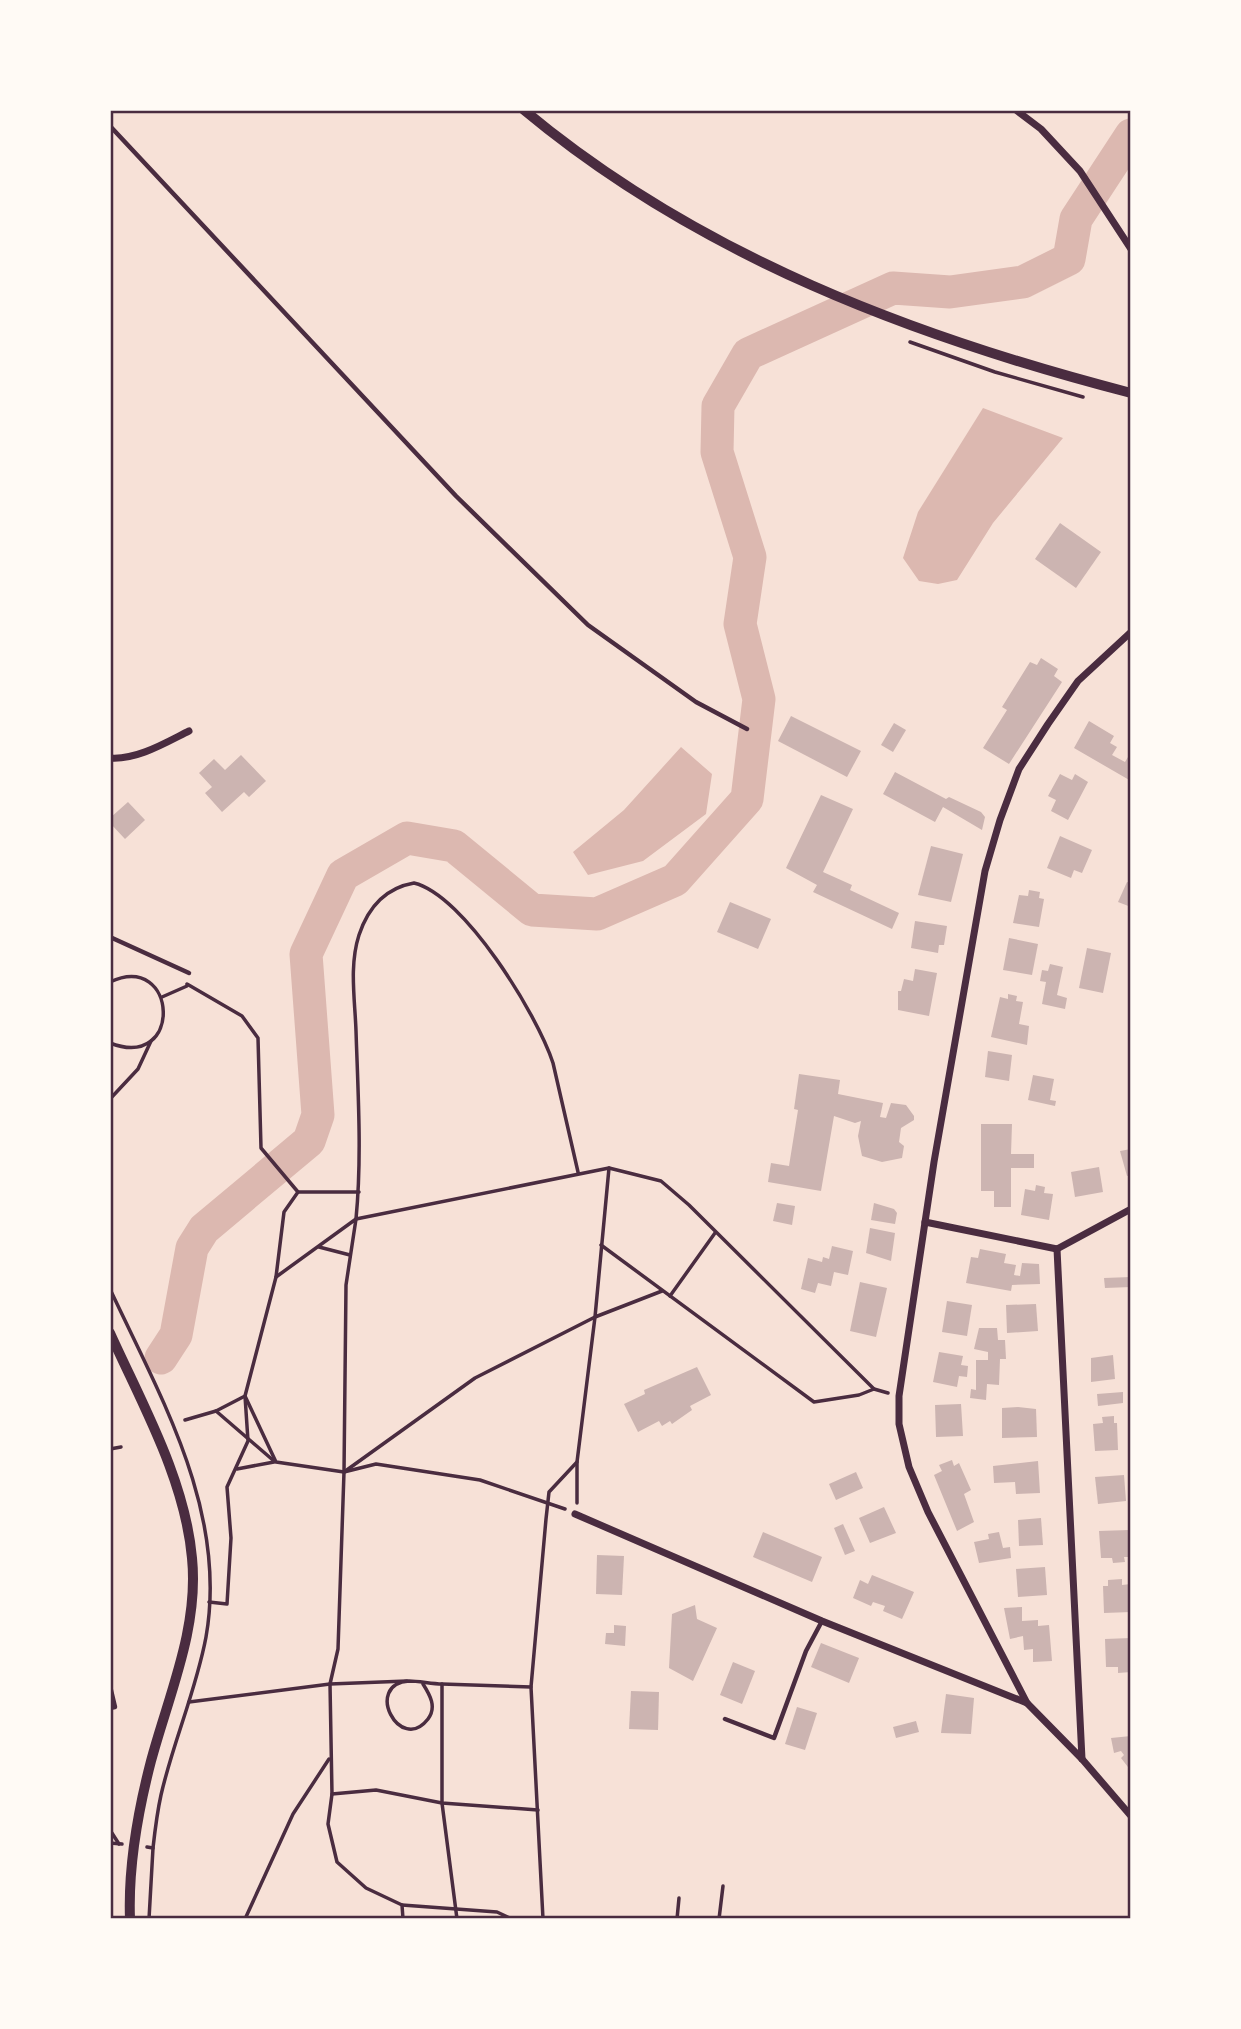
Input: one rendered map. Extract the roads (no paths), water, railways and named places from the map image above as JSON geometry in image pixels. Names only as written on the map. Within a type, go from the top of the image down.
[{"type":"street","points":[[524,110],[607,172],[683,219],[751,257],[834,296],[868,311],[994,356],[1131,393]]},
{"type":"street","points":[[1016,110],[1041,129],[1080,171],[1131,249]]},
{"type":"street","points":[[1131,632],[1078,681],[1048,724],[1019,769],[1000,820],[985,871],[925,1222],[899,1396],[899,1424],[909,1467],[928,1512],[1027,1703],[1082,1759],[1131,1816]]},
{"type":"street","points":[[110,758],[121,759],[149,750],[188,731]]},
{"type":"street","points":[[925,1222],[1057,1249],[1131,1209]]},
{"type":"street","points":[[1057,1249],[1082,1759]]},
{"type":"street","points":[[110,1333],[174,1478],[187,1523],[193,1560],[185,1647],[151,1761],[134,1845],[130,1919]]},
{"type":"street","points":[[575,1514],[822,1621],[1027,1703]]},
{"type":"lane","points":[[110,125],[456,496],[588,625],[696,702],[747,729]]},
{"type":"lane","points":[[110,937],[189,973]]},
{"type":"lane","points":[[725,1719],[774,1738],[806,1651],[822,1621]]},
{"type":"lane","points":[[110,1686],[115,1707],[110,1709]]},
{"type":"waterway","points":[[161,1358],[176,1335],[192,1248],[204,1229],[309,1141],[318,1115],[306,954],[343,875],[407,838],[454,846],[532,910],[597,914],[675,880],[747,799],[759,699],[740,624],[750,557],[717,452],[718,406],[748,354],[893,288],[950,292],[1023,282],[1069,259],[1076,219],[1131,135]]}]
